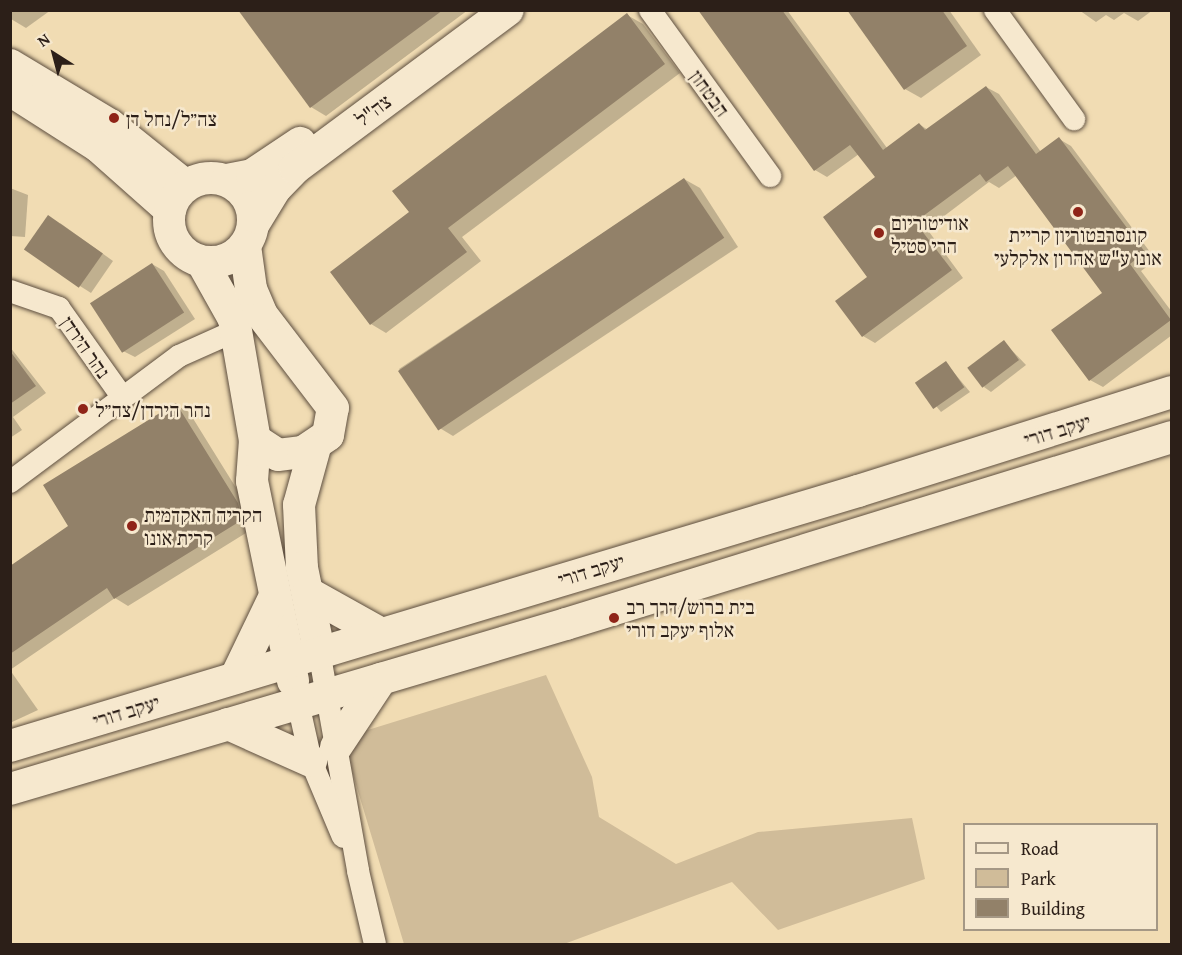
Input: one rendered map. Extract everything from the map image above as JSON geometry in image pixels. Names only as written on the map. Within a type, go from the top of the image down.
[{"type":"main road","name":"צה\"ל","points":[[227,180],[252,175],[271,164],[479,10]]},
{"type":"main road","name":"צה\"ל","points":[[249,235],[275,189],[295,168],[508,10]]},
{"type":"main road","points":[[10,65],[110,124],[178,198]]},
{"type":"main road","points":[[10,90],[178,198]]},
{"type":"main road","points":[[249,235],[226,260],[202,262],[190,257],[176,242],[169,223],[178,198],[199,180],[227,180],[248,198],[252,289],[262,315],[333,408],[328,435],[315,447],[289,456],[278,455],[255,440]]},
{"type":"main road","points":[[202,262],[228,302],[237,330],[255,440],[252,481],[274,598],[298,704]]},
{"type":"main road","name":"יעקב דורי","points":[[10,746],[319,651],[858,491],[1172,392]]},
{"type":"main road","name":"יעקב דורי","points":[[10,789],[381,679],[1172,437]]},
{"type":"main road","points":[[315,447],[299,505],[302,568],[319,651]]},
{"type":"main road","points":[[308,593],[380,633]]},
{"type":"main road","points":[[236,677],[274,598]]},
{"type":"main road","points":[[228,724],[324,754],[381,679]]},
{"type":"street","name":"הבטחון","points":[[650,10],[770,176]]},
{"type":"street","points":[[995,10],[1074,119]]},
{"type":"street","name":"נהר הירדן","points":[[10,291],[59,308],[123,398]]},
{"type":"street","name":"נהר הירדן","points":[[10,482],[180,356],[237,330]]},
{"type":"street","points":[[319,651],[327,695],[324,754]]},
{"type":"street","points":[[298,704],[324,754],[358,872],[375,945]]},
{"type":"green space","points":[[546,675],[592,777],[599,817],[676,864],[758,832],[912,818],[925,879],[778,930],[732,882],[564,944],[404,944],[342,738]]},
{"type":"building","points":[[238,10],[443,10],[310,108]]},
{"type":"building","points":[[698,10],[782,10],[883,150],[919,123],[925,130],[986,86],[1036,154],[1059,137],[1145,252],[1130,264],[1171,320],[1089,381],[1051,330],[1102,293],[1008,166],[986,182],[980,174],[915,222],[952,270],[862,337],[835,301],[867,277],[823,217],[875,177],[850,145],[814,171]]},
{"type":"building","points":[[847,10],[942,10],[967,46],[904,90]]},
{"type":"building","points":[[627,13],[665,64],[448,228],[467,252],[370,325],[330,272],[409,212],[392,191]]},
{"type":"building","points":[[684,178],[724,238],[438,431],[398,371]]},
{"type":"building","points":[[48,215],[103,253],[79,288],[24,249]]},
{"type":"building","points":[[152,263],[184,312],[122,353],[90,303]]},
{"type":"building","points":[[1004,340],[1019,360],[982,388],[967,368]]},
{"type":"building","points":[[10,351],[36,386],[10,404]]},
{"type":"building","points":[[946,361],[964,387],[933,409],[915,383]]},
{"type":"building","points":[[176,403],[238,503],[242,520],[114,599],[107,588],[10,654],[10,566],[68,526],[43,485]]},
{"type":"place","name":"צה״ל/נחל דן","points":[[114,118]]},
{"type":"place","name":"קונסרבטוריון קריית אונו ע\"ש אהרון אלקלעי","points":[[1078,212]]},
{"type":"place","name":"אודיטוריום הרי סטיל","points":[[879,233]]},
{"type":"place","name":"נהר הירדן/צה״ל","points":[[83,409]]},
{"type":"place","name":"הקריה האקדמית קרית אונו","points":[[132,526]]},
{"type":"place","name":"בית ברוש/דרך רב אלוף יעקב דורי","points":[[614,618]]}]
